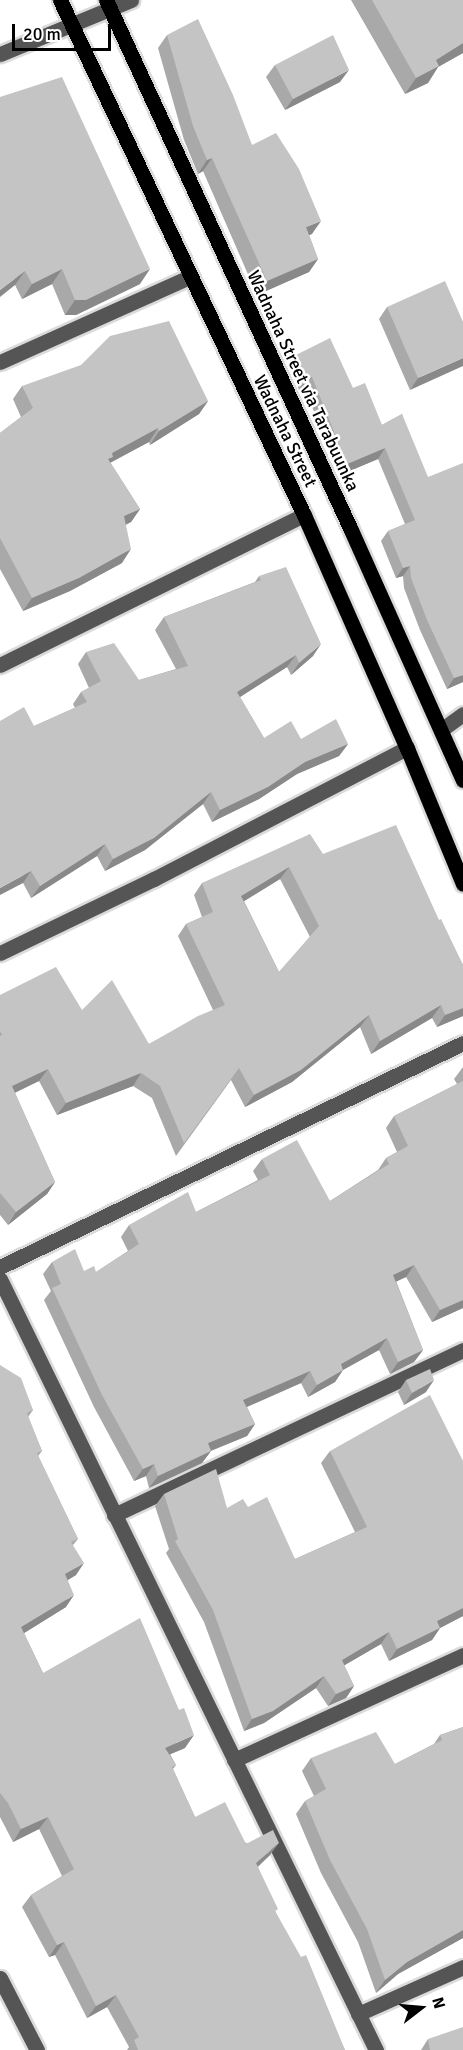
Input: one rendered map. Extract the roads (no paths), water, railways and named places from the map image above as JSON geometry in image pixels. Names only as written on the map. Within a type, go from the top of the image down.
[{"type":"main road","name":"Wadnaha Street","points":[[60,0],[189,277],[304,515],[407,748],[463,884]]},
{"type":"main road","name":"Wadnaha Street via Tarabuunka","points":[[108,5],[463,780]]},
{"type":"street","points":[[0,54],[71,25],[108,5],[131,0]]},
{"type":"street","points":[[0,362],[189,277]]},
{"type":"street","points":[[0,665],[304,515]]},
{"type":"street","points":[[441,730],[463,714]]},
{"type":"street","points":[[0,953],[154,879],[407,748]]},
{"type":"street","points":[[0,1267],[463,1043]]},
{"type":"street","points":[[0,1279],[376,2050]]},
{"type":"street","points":[[114,1515],[463,1350]]},
{"type":"street","points":[[234,1760],[463,1655]]},
{"type":"street","points":[[358,2014],[463,1967]]},
{"type":"street","points":[[0,1978],[37,2050]]}]
